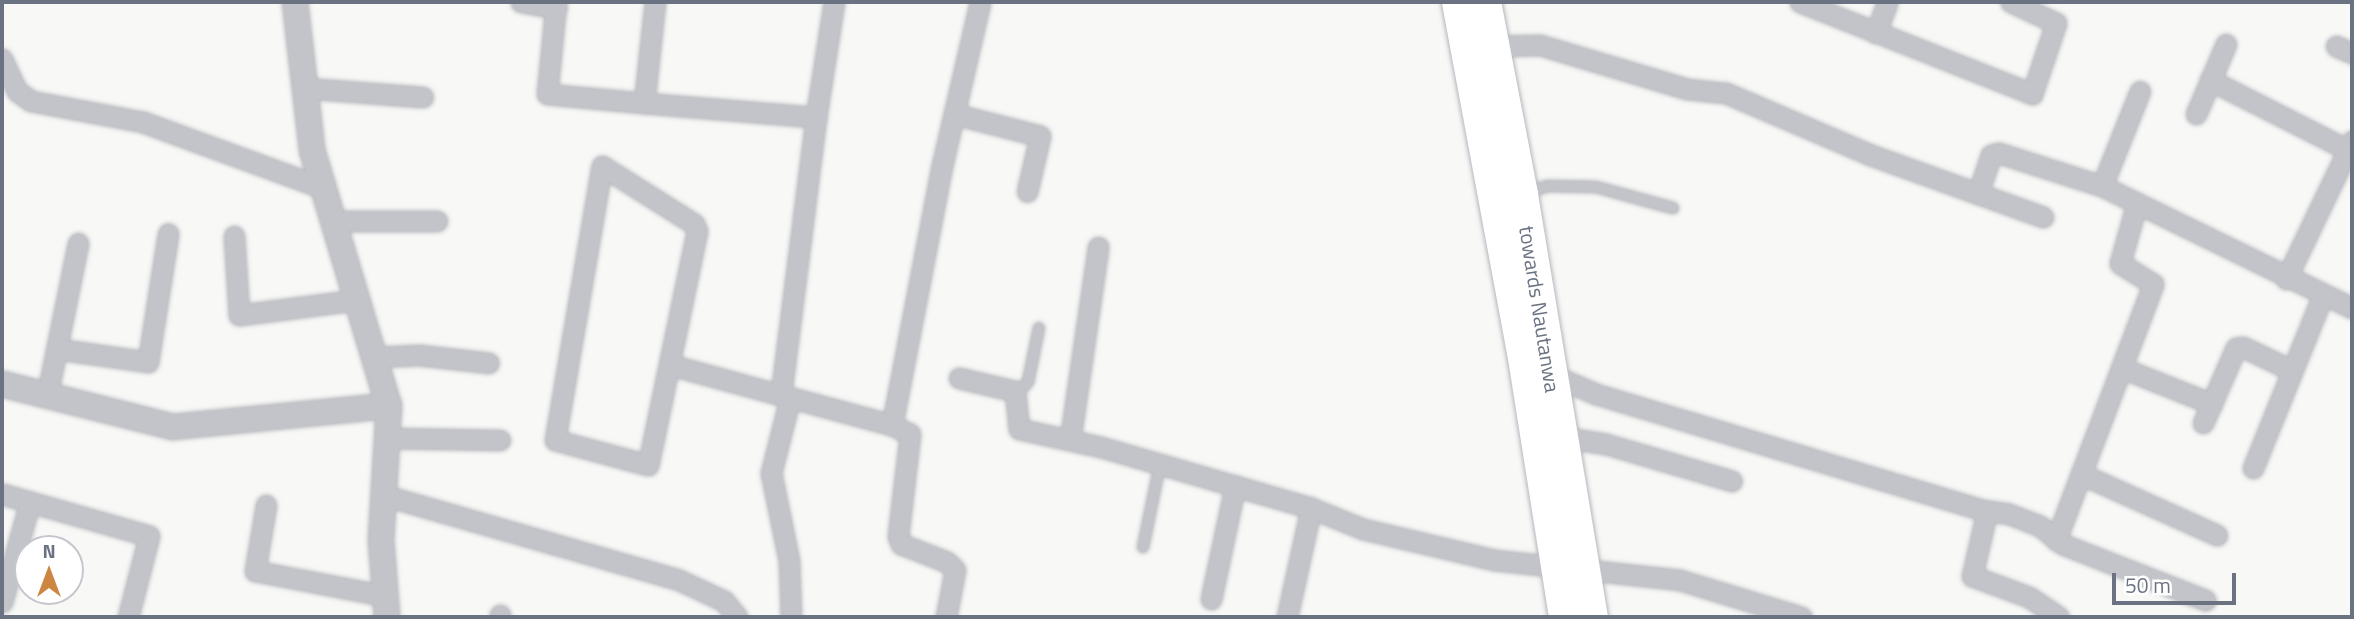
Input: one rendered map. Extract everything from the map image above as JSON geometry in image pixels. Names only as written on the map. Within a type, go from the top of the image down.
[{"type":"main road","points":[[1458,2],[1524,358],[1569,566],[1565,617]]},
{"type":"main road","name":"towards Nautanwa","points":[[1485,2],[1522,195],[1550,374],[1563,437],[1569,566],[1591,617]]},
{"type":"street","points":[[266,505],[255,571],[386,607],[383,495],[389,406],[323,188],[303,88],[295,2]]},
{"type":"street","points":[[521,2],[556,5],[547,94],[816,117]]},
{"type":"street","points":[[644,103],[655,2]]},
{"type":"street","points":[[791,617],[789,561],[771,473],[785,396],[816,117],[834,2]]},
{"type":"street","points":[[892,425],[954,114],[980,2]]},
{"type":"street","points":[[1804,2],[2032,94],[2056,23],[2011,2]]},
{"type":"street","points":[[1876,33],[1887,2]]},
{"type":"street","points":[[2196,114],[2226,44]]},
{"type":"street","points":[[1493,46],[1540,45],[1687,89],[1726,93],[1868,154],[2043,217]]},
{"type":"street","points":[[2,59],[17,92],[31,101],[143,122],[323,188]]},
{"type":"street","points":[[2210,80],[2350,145],[2286,279]]},
{"type":"street","points":[[303,88],[423,97]]},
{"type":"street","points":[[2102,186],[2140,91]]},
{"type":"street","points":[[954,114],[1040,136],[1027,192]]},
{"type":"street","points":[[1978,194],[1995,152],[2102,186],[2286,279],[2352,308]]},
{"type":"street","points":[[600,166],[694,224],[697,231],[671,365],[648,465],[555,440],[600,166]]},
{"type":"street","points":[[2056,540],[2153,284],[2120,263],[2137,204]]},
{"type":"street","points":[[332,221],[437,221]]},
{"type":"street","points":[[57,349],[148,362],[168,234]]},
{"type":"street","points":[[234,236],[239,315],[356,300]]},
{"type":"street","points":[[47,396],[78,243]]},
{"type":"street","points":[[1070,440],[1098,247]]},
{"type":"street","points":[[2253,468],[2323,295]]},
{"type":"street","points":[[2203,423],[2239,347],[2291,370]]},
{"type":"street","points":[[375,357],[419,355],[489,363]]},
{"type":"street","points":[[671,365],[892,425],[910,434],[911,445],[898,536],[901,544],[947,562],[955,570],[946,617]]},
{"type":"street","points":[[2122,368],[2212,404]]},
{"type":"street","points":[[1550,374],[1596,394],[2040,526],[2056,540],[2205,600]]},
{"type":"street","points":[[959,378],[1018,393],[1017,427],[1160,464],[1311,508],[1363,529],[1447,551],[1712,587],[1801,617]]},
{"type":"street","points":[[2,384],[173,427],[389,406]]},
{"type":"street","points":[[1563,437],[1605,444],[1732,481]]},
{"type":"street","points":[[386,438],[500,440]]},
{"type":"street","points":[[2081,474],[2217,535]]},
{"type":"street","points":[[1211,599],[1235,486]]},
{"type":"street","points":[[2,494],[149,536],[128,617]]},
{"type":"street","points":[[383,495],[679,580],[724,601],[737,617]]},
{"type":"street","points":[[2,603],[30,502]]},
{"type":"street","points":[[1287,617],[1311,508]]},
{"type":"street","points":[[1987,511],[1972,576],[2029,597],[2060,617]]},
{"type":"lane","points":[[1522,195],[1548,186],[1596,187],[1674,208]]},
{"type":"lane","points":[[1018,393],[1028,382],[1039,328]]},
{"type":"lane","points":[[1143,547],[1160,464]]}]
